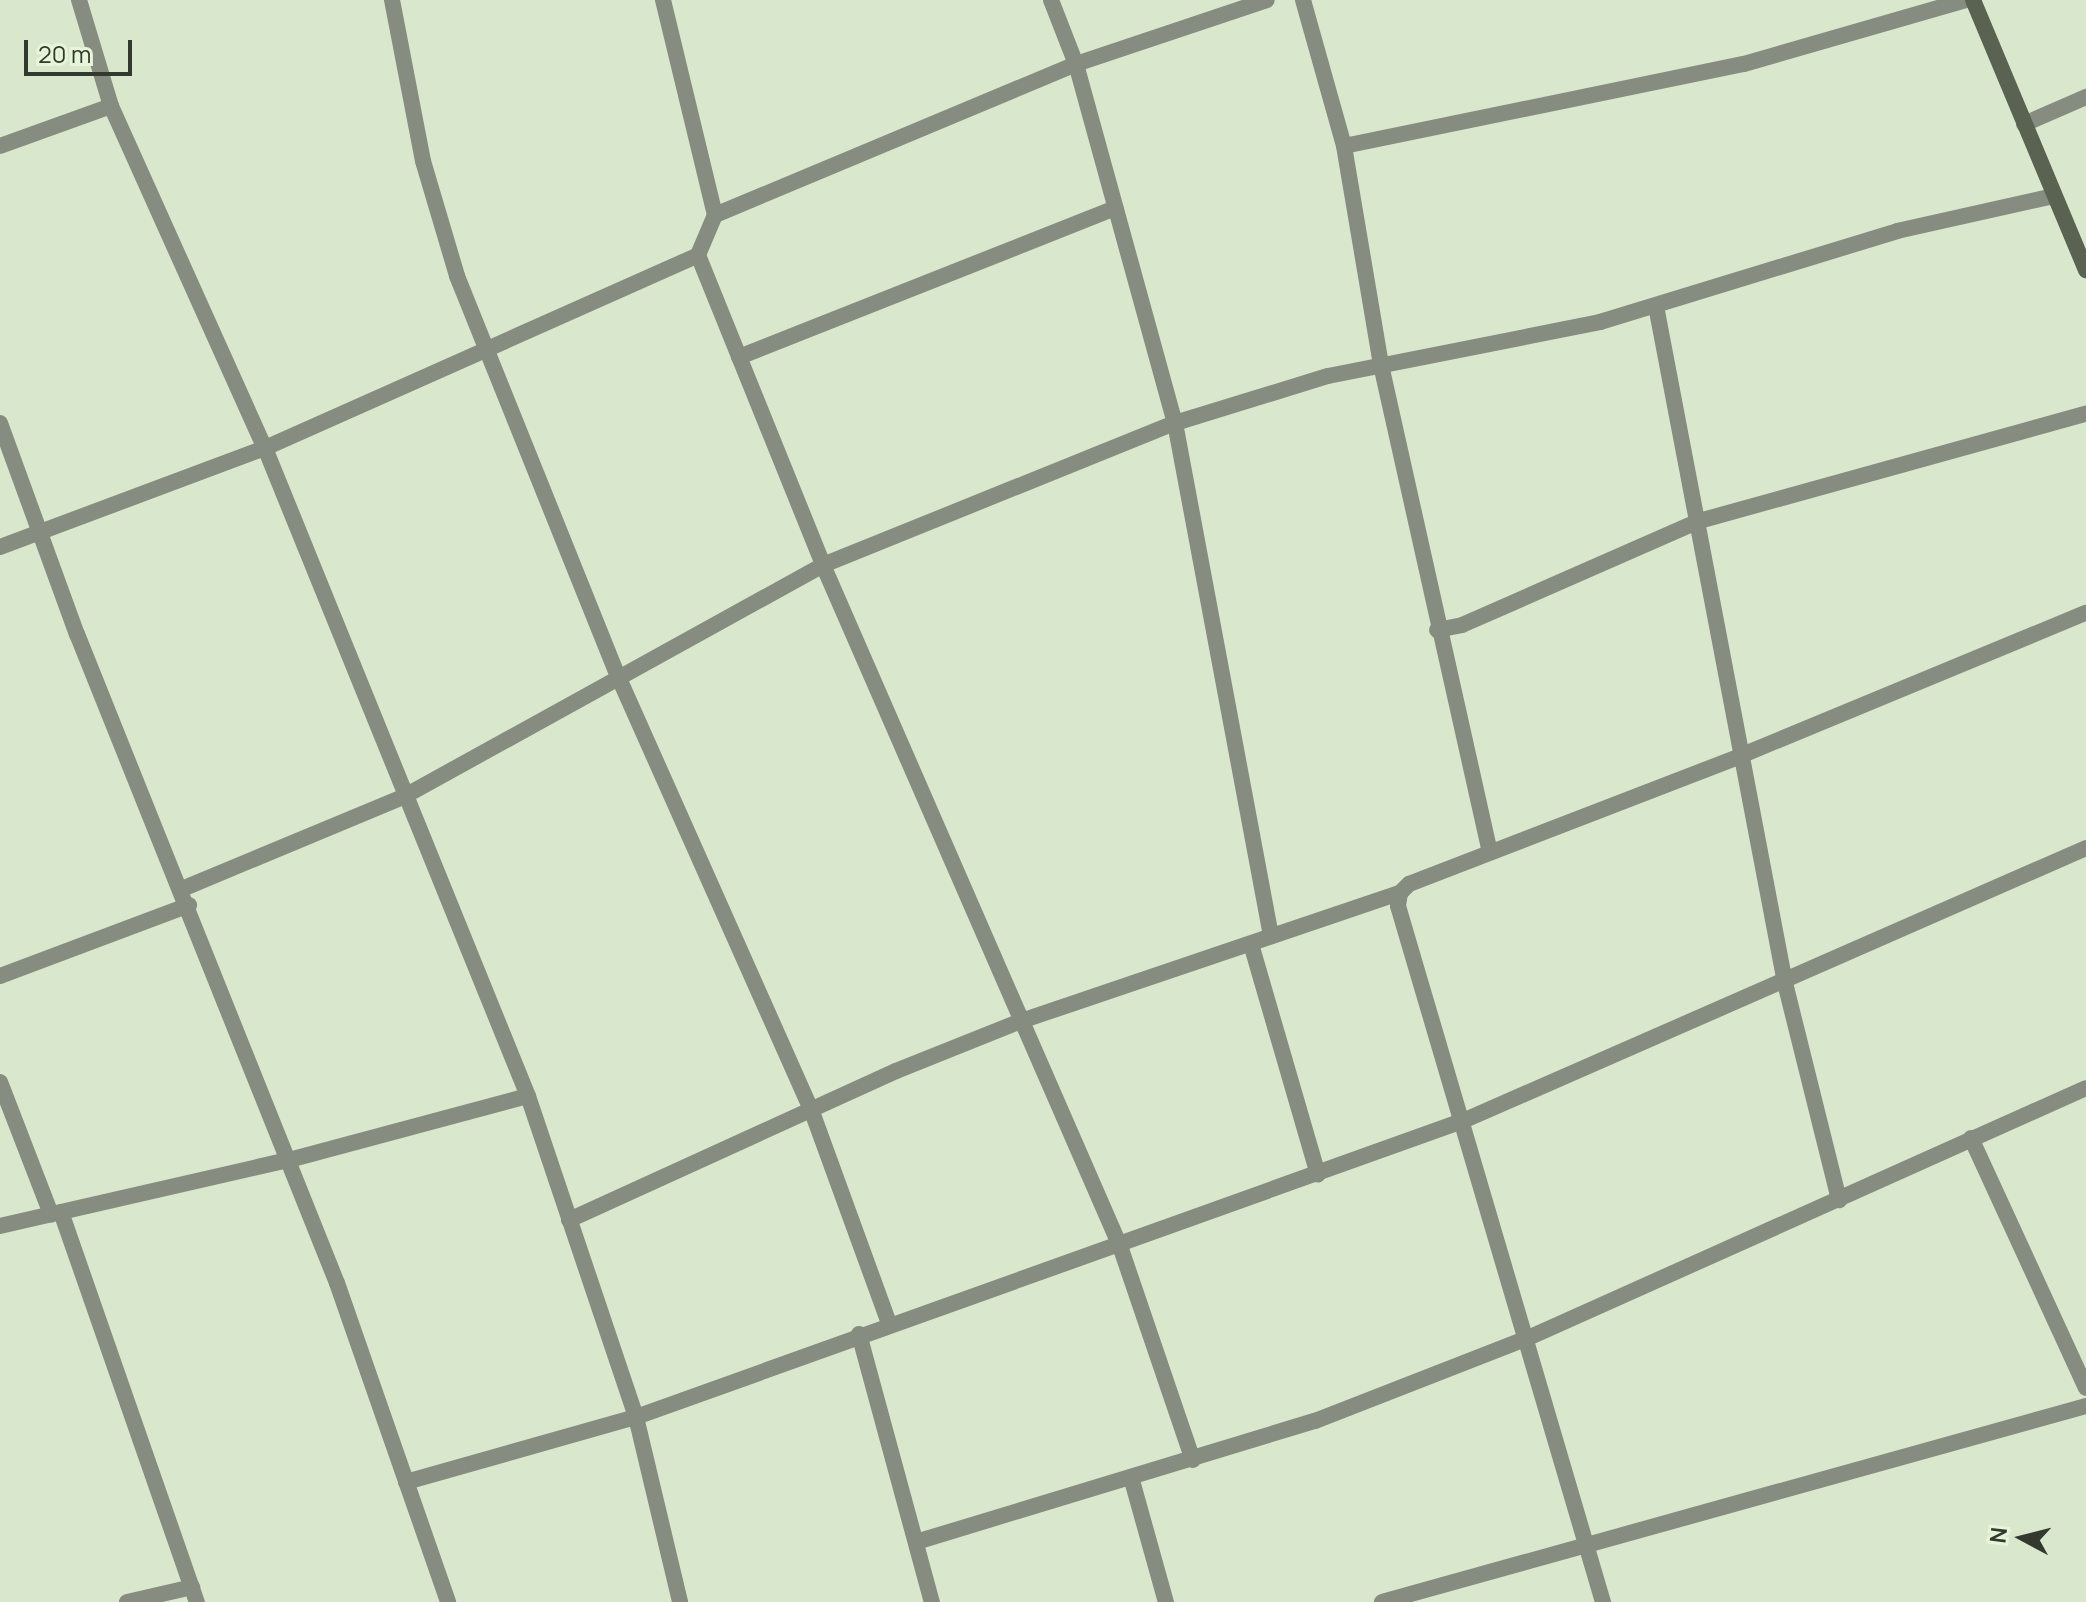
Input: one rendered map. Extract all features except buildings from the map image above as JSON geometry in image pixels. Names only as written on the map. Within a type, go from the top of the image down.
[{"type":"street","points":[[79,0],[111,106],[265,448],[403,797],[528,1096],[636,1417],[680,1602]]},
{"type":"street","points":[[392,0],[433,199],[489,352],[618,676],[811,1109],[889,1323]]},
{"type":"street","points":[[0,547],[265,448],[489,352],[698,255],[715,215],[663,0]]},
{"type":"street","points":[[1051,0],[1076,64],[1175,423],[1271,936]]},
{"type":"street","points":[[715,215],[1076,64],[1267,0]]},
{"type":"street","points":[[1303,0],[1344,146],[1381,365],[1437,630],[1490,852]]},
{"type":"street","points":[[1344,146],[1744,64],[1966,0]]},
{"type":"street","points":[[1973,0],[2086,270]]},
{"type":"street","points":[[2024,124],[2086,97]]},
{"type":"street","points":[[0,146],[111,106]]},
{"type":"street","points":[[182,889],[403,797],[823,565],[1175,423],[1328,376],[1600,322],[1897,231],[2054,196]]},
{"type":"street","points":[[739,357],[1116,208]]},
{"type":"street","points":[[698,255],[823,565],[1120,1246],[1193,1460]]},
{"type":"street","points":[[1656,306],[1785,983],[1839,1200]]},
{"type":"street","points":[[1437,630],[1462,625],[1699,521],[2086,414]]},
{"type":"street","points":[[0,423],[40,532],[289,1160],[448,1602]]},
{"type":"street","points":[[569,1220],[811,1109],[1021,1021],[1400,893],[1409,884],[1740,756],[2086,613]]},
{"type":"street","points":[[406,1482],[636,1417],[889,1323],[1120,1246],[1465,1120],[1785,983],[2086,848]]},
{"type":"street","points":[[1400,893],[1398,906],[1465,1120],[1603,1602]]},
{"type":"street","points":[[0,976],[189,905]]},
{"type":"street","points":[[1251,944],[1318,1174]]},
{"type":"street","points":[[0,1082],[56,1213],[194,1595],[127,1602]]},
{"type":"street","points":[[916,1542],[1315,1421],[1528,1338],[2086,1088]]},
{"type":"street","points":[[0,1226],[289,1160],[528,1096]]},
{"type":"street","points":[[1971,1138],[2086,1388]]},
{"type":"street","points":[[859,1334],[932,1602]]},
{"type":"street","points":[[1382,1602],[1586,1541],[2086,1406]]},
{"type":"street","points":[[1131,1477],[1166,1602]]}]
